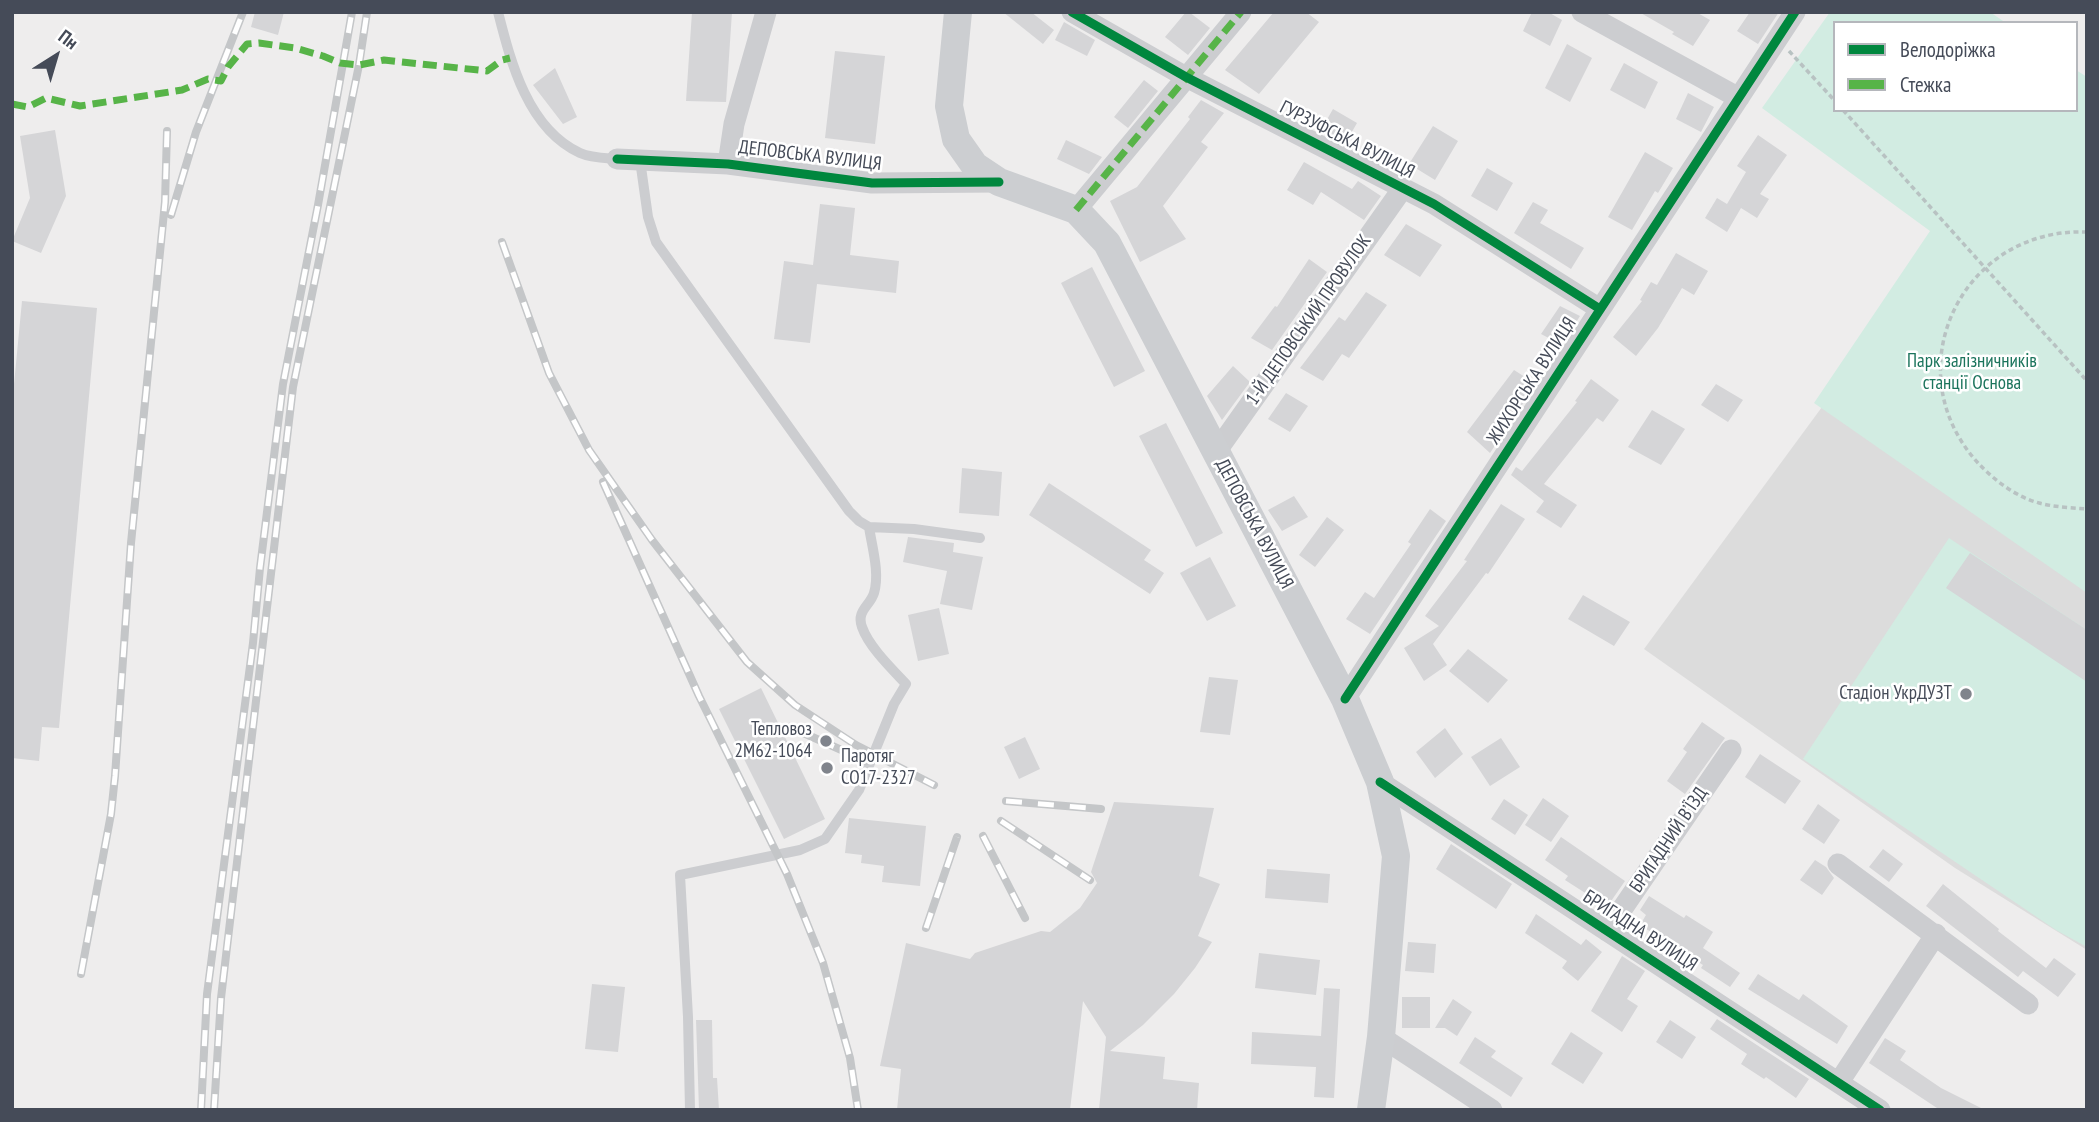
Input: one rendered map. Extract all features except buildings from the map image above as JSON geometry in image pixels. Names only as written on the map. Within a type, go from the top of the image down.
[{"type":"main road","points":[[958,12],[949,106],[956,139],[975,166],[999,181]]},
{"type":"main road","name":"ДЕПОВСЬКА ВУЛИЦЯ","points":[[999,181],[1076,210],[1107,243],[1345,699],[1380,782],[1396,856],[1381,1037],[1371,1110]]},
{"type":"street","points":[[727,164],[734,124],[766,12]]},
{"type":"street","name":"ГУРЗУФСЬКА ВУЛИЦЯ","points":[[1072,12],[1186,77],[1434,204],[1600,309]]},
{"type":"street","points":[[1076,210],[1241,12]]},
{"type":"street","points":[[1582,12],[1739,98]]},
{"type":"street","name":"ЖИХОРСЬКА ВУЛИЦЯ","points":[[1345,699],[1795,12]]},
{"type":"street","name":"ДЕПОВСЬКА ВУЛИЦЯ","points":[[617,159],[727,164],[872,183],[999,181]]},
{"type":"street","name":"1-Й ДЕПОВСЬКИЙ ПРОВУЛОК","points":[[1216,452],[1403,188]]},
{"type":"street","name":"БРИГАДНИЙ В’ЇЗД","points":[[1607,931],[1731,750]]},
{"type":"street","name":"БРИГАДНА ВУЛИЦЯ","points":[[1380,782],[1880,1110]]},
{"type":"street","points":[[1838,864],[2028,1004]]},
{"type":"street","points":[[1839,1082],[1936,934]]},
{"type":"street","points":[[1381,1037],[1492,1110]]},
{"type":"lane","points":[[498,12],[510,58],[530,104],[556,139],[582,154],[617,159]]},
{"type":"lane","points":[[640,160],[648,217],[656,242],[831,488],[859,521],[869,527],[914,529],[980,538]]},
{"type":"lane","points":[[690,1110],[680,874],[800,850],[825,839],[859,790],[894,704],[906,684],[879,654],[861,626],[861,611],[874,594],[876,573],[869,527]]},
{"type":"path","points":[[1778,38],[1833,100]]},
{"type":"path","points":[[1845,112],[2087,381]]},
{"type":"path","points":[[2087,232],[2062,231],[2020,243],[1984,267],[1955,306],[1940,352],[1943,400],[1957,434],[1962,445],[1994,481],[2038,503],[2087,509]]},
{"type":"shaded area","points":[[1822,407],[2087,591],[2087,950],[1955,868],[1644,649]]},
{"type":"green space","name":"Парк залізничників станції Основа","points":[[1830,12],[1990,12],[2003,21],[1833,21],[1833,112],[2078,112],[2078,71],[2087,77],[2087,593],[1814,403],[1930,231],[1762,108]]},
{"type":"green space","name":"Стадіон УкрДУЗТ","points":[[1949,538],[2087,630],[2087,947],[2056,930],[1803,759]]},
{"type":"railway","points":[[171,215],[196,132],[243,12]]},
{"type":"railway","points":[[201,1110],[207,994],[253,643],[283,384],[352,12]]},
{"type":"railway","points":[[214,1110],[221,998],[293,387],[359,65],[367,12]]},
{"type":"railway","points":[[81,974],[111,814],[115,776],[131,543],[165,202],[167,131]]},
{"type":"railway","points":[[502,242],[549,373],[589,450],[652,540],[747,662],[795,705],[856,745],[934,785]]},
{"type":"railway","points":[[603,482],[699,696],[787,874],[823,963],[850,1058],[858,1110]]},
{"type":"railway","points":[[790,727],[866,761]]},
{"type":"railway","points":[[1006,801],[1101,809]]},
{"type":"railway","points":[[1001,821],[1090,880]]},
{"type":"railway","points":[[983,836],[1025,918]]},
{"type":"railway","points":[[926,928],[957,837]]},
{"type":"marked path","points":[[1076,210],[1241,12]]},
{"type":"marked path","points":[[12,104],[28,107],[46,98],[80,106],[182,90],[208,79],[221,81],[228,67],[247,44],[295,48],[340,63],[359,65],[384,60],[487,71],[502,60],[510,58]]},
{"type":"cycle path","points":[[1072,12],[1186,77],[1434,204],[1600,309]]},
{"type":"cycle path","points":[[1345,699],[1795,12]]},
{"type":"cycle path","points":[[617,159],[728,164],[872,183],[999,182]]},
{"type":"cycle path","points":[[1380,782],[1880,1110]]},
{"type":"place","name":"Стадіон УкрДУЗТ","points":[[1966,694]]},
{"type":"place","name":"Тепловоз 2М62-1064","points":[[826,741]]},
{"type":"place","name":"Паротяг СО17-2327","points":[[827,768]]}]
